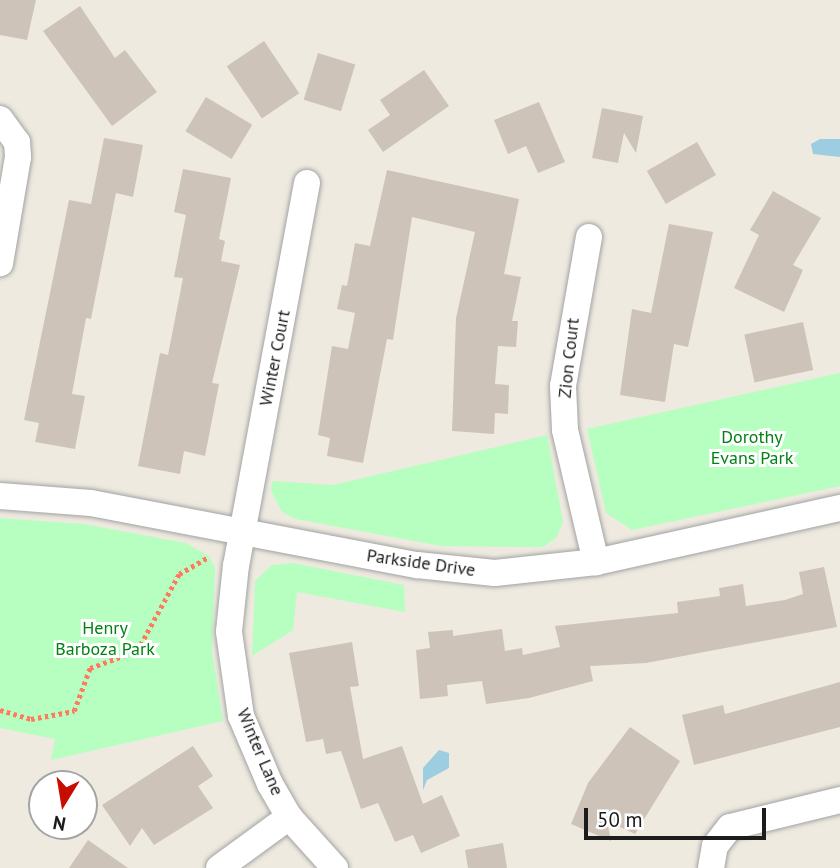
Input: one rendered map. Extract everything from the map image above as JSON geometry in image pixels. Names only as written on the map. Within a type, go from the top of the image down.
[{"type":"street","points":[[0,262],[18,157],[5,124]]},
{"type":"street","name":"Winter Court","points":[[242,533],[307,183]]},
{"type":"street","name":"Zion Court","points":[[589,237],[563,386],[565,430],[596,562]]},
{"type":"street","name":"Parkside Drive","points":[[0,496],[91,503],[454,570],[527,571],[596,562],[840,508]]},
{"type":"street","name":"Winter Lane","points":[[242,533],[231,593],[232,671],[242,716],[289,817],[335,868]]},
{"type":"street","points":[[713,857],[730,827],[745,821],[840,800]]},
{"type":"street","points":[[219,868],[289,817]]},
{"type":"path","points":[[0,710],[31,719],[74,711],[90,668],[137,651],[178,574],[206,558]]},
{"type":"green space","name":"Dorothy Evans Park","points":[[840,373],[840,486],[632,530],[606,513],[587,429]]},
{"type":"green space","points":[[547,435],[563,522],[556,538],[543,547],[441,546],[296,519],[282,512],[271,491],[272,481],[333,485]]},
{"type":"green space","name":"Henry Barboza Park","points":[[0,518],[84,524],[186,543],[209,556],[215,568],[212,652],[223,721],[51,760],[55,739],[0,728]]},
{"type":"green space","points":[[293,563],[404,585],[405,612],[297,592],[293,630],[252,656],[255,581],[272,565]]},
{"type":"water","points":[[820,139],[840,139],[840,157],[813,154],[811,144]]},
{"type":"water","points":[[439,750],[449,753],[449,768],[427,780],[423,790],[423,768]]},
{"type":"building","points":[[0,0],[36,0],[27,40],[0,35]]},
{"type":"building","points":[[80,6],[115,58],[125,50],[157,92],[112,126],[43,31]]},
{"type":"building","points":[[264,41],[299,93],[262,118],[227,66]]},
{"type":"building","points":[[318,53],[355,64],[341,111],[304,100]]},
{"type":"building","points":[[424,70],[449,106],[383,152],[368,130],[390,115],[380,100]]},
{"type":"building","points":[[206,97],[252,125],[232,159],[185,131]]},
{"type":"building","points":[[539,102],[565,162],[538,173],[526,146],[508,154],[494,120]]},
{"type":"building","points":[[602,108],[643,116],[636,153],[624,133],[618,163],[592,158]]},
{"type":"building","points":[[104,138],[143,145],[133,197],[116,193],[91,319],[86,318],[72,394],[85,396],[75,449],[35,442],[39,423],[24,420],[69,200],[91,204]]},
{"type":"building","points":[[697,142],[716,175],[666,204],[647,171]]},
{"type":"building","points":[[183,169],[231,178],[219,239],[225,241],[221,261],[240,265],[212,383],[219,384],[205,456],[184,451],[180,474],[138,466],[160,353],[168,355],[183,278],[174,277],[186,215],[174,212]]},
{"type":"building","points":[[387,170],[519,199],[504,274],[521,277],[512,321],[518,321],[516,347],[498,346],[495,384],[509,385],[508,414],[495,413],[494,434],[452,431],[456,318],[475,232],[412,217],[393,340],[387,339],[363,463],[327,456],[330,438],[318,435],[332,346],[348,349],[355,313],[337,309],[342,285],[347,286],[355,243],[370,246]]},
{"type":"building","points":[[773,191],[821,218],[793,265],[803,270],[784,312],[734,288],[759,235],[750,230]]},
{"type":"building","points":[[669,224],[713,232],[688,347],[674,344],[665,402],[620,395],[632,309],[651,313]]},
{"type":"building","points":[[803,322],[813,370],[754,382],[744,334]]},
{"type":"building","points":[[824,567],[837,627],[646,663],[590,666],[593,681],[529,698],[486,704],[482,681],[447,685],[448,696],[420,699],[416,650],[430,648],[428,632],[453,630],[453,636],[502,629],[505,651],[522,648],[523,655],[560,647],[555,626],[678,613],[677,602],[720,596],[719,588],[743,584],[746,606],[785,600],[803,594],[799,572]]},
{"type":"building","points":[[352,642],[359,686],[350,687],[363,759],[402,746],[423,804],[442,795],[460,836],[421,853],[413,835],[395,842],[378,803],[361,809],[341,751],[326,754],[323,739],[306,742],[289,653]]},
{"type":"building","points":[[840,682],[840,727],[694,765],[682,715],[723,705],[725,714]]},
{"type":"building","points":[[630,727],[680,761],[635,834],[607,821],[611,841],[571,824],[588,783]]},
{"type":"building","points":[[193,746],[213,776],[198,786],[213,808],[154,845],[142,828],[130,846],[102,805]]},
{"type":"building","points":[[88,840],[128,868],[69,868]]},
{"type":"building","points":[[503,843],[507,868],[468,868],[465,850]]}]
